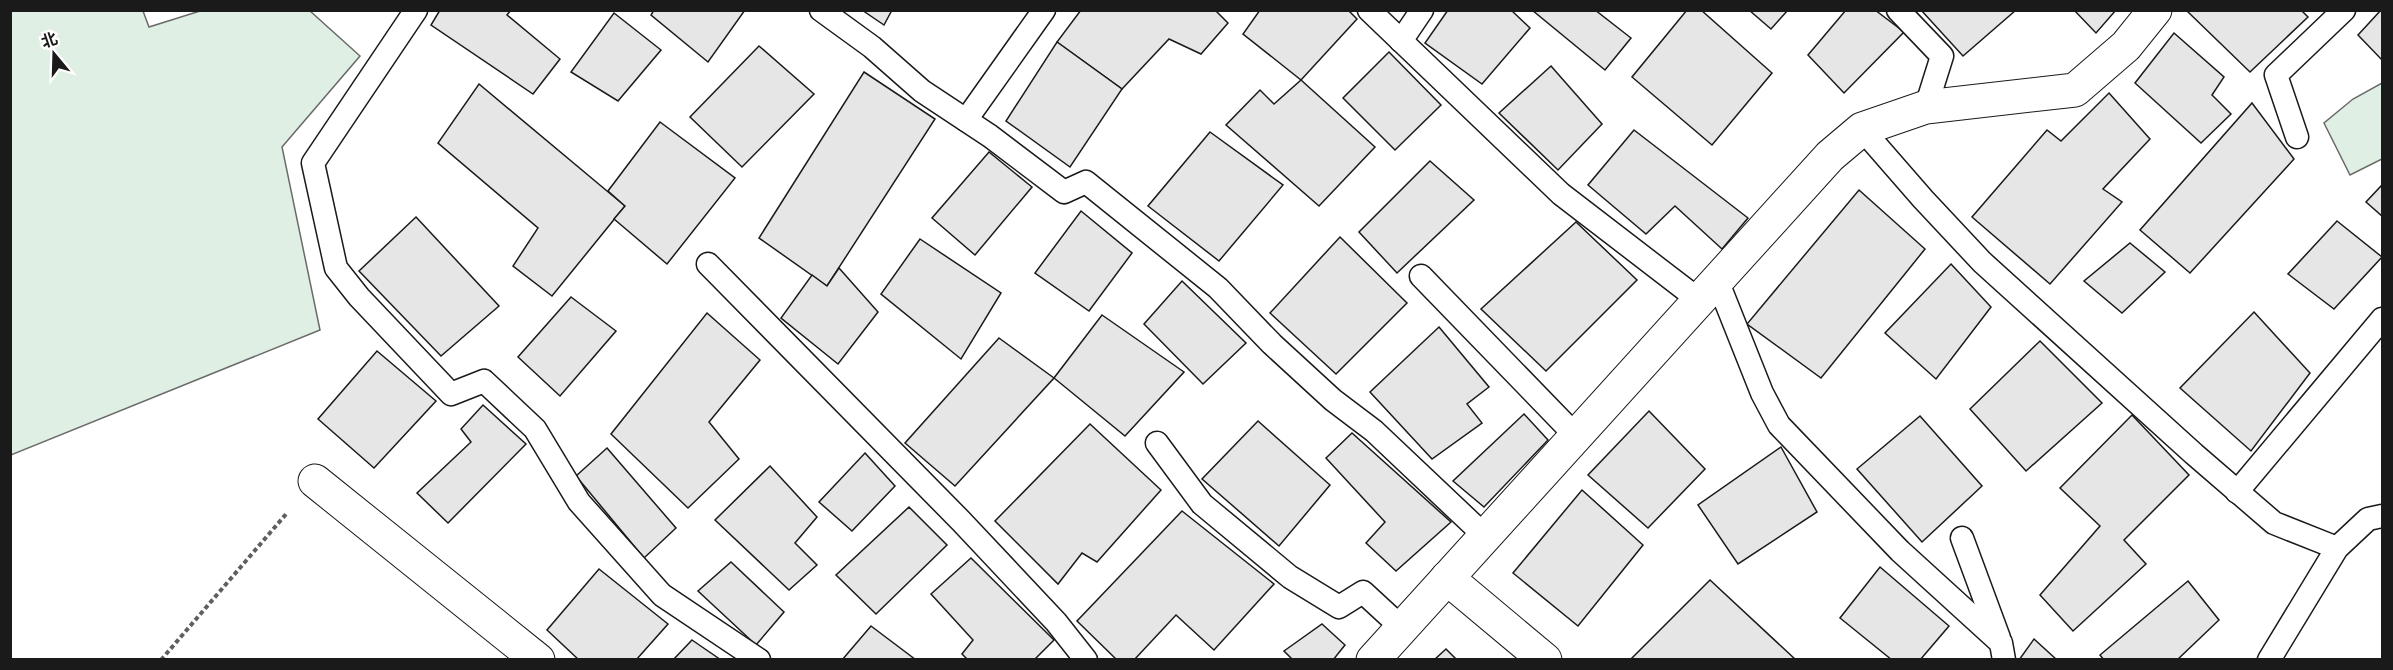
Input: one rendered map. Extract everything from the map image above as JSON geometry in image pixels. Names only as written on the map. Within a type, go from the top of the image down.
[{"type":"street","points":[[1373,660],[1830,156],[1862,129],[1926,108],[2075,90],[2126,46],[2154,10]]},
{"type":"street","points":[[315,481],[538,660]]},
{"type":"street","points":[[1447,578],[1545,660]]},
{"type":"lane","points":[[416,10],[313,163],[336,268],[359,297],[452,394],[484,381],[535,429],[579,502],[662,595],[759,660]]},
{"type":"lane","points":[[821,10],[872,47],[922,91],[966,120],[1064,192],[1086,182],[1095,189],[1218,288],[1272,344],[1333,400],[1374,431],[1485,536]]},
{"type":"lane","points":[[966,120],[1044,10]]},
{"type":"lane","points":[[1369,10],[1561,194],[1708,290],[1779,425],[1900,551],[2002,651]]},
{"type":"lane","points":[[1401,41],[1422,10]]},
{"type":"lane","points":[[1898,10],[1942,56],[1926,108]]},
{"type":"lane","points":[[2297,137],[2276,75],[2344,10]]},
{"type":"lane","points":[[1862,129],[1982,262],[2237,492],[2274,523],[2337,548]]},
{"type":"lane","points":[[708,264],[961,521],[1056,622],[1086,660]]},
{"type":"lane","points":[[1421,276],[1576,436]]},
{"type":"lane","points":[[2237,492],[2382,319]]},
{"type":"lane","points":[[1157,443],[1202,504],[1290,577],[1339,607],[1363,592],[1402,628]]},
{"type":"lane","points":[[2269,660],[2337,548],[2368,519],[2382,516]]},
{"type":"lane","points":[[1962,538],[2002,651]]},
{"type":"path","points":[[161,660],[315,481]]},
{"type":"green space","points":[[11,10],[143,11],[149,27],[200,11],[310,11],[360,56],[282,147],[320,330],[11,455]]},
{"type":"green space","points":[[2382,83],[2382,159],[2350,175],[2324,123],[2353,99]]},
{"type":"building","points":[[440,10],[511,10],[507,15],[560,59],[533,94],[431,25]]},
{"type":"building","points":[[654,10],[745,10],[708,62],[651,15]]},
{"type":"building","points":[[862,10],[892,10],[884,25]]},
{"type":"building","points":[[1081,10],[1215,10],[1228,23],[1201,54],[1169,39],[1122,89],[1057,42]]},
{"type":"building","points":[[1260,10],[1348,10],[1357,19],[1301,80],[1243,34]]},
{"type":"building","points":[[1448,10],[1511,10],[1530,28],[1482,84],[1425,43]]},
{"type":"building","points":[[1532,10],[1595,10],[1631,38],[1605,70]]},
{"type":"building","points":[[1687,10],[1701,10],[1772,73],[1712,145],[1632,77]]},
{"type":"building","points":[[1749,10],[1788,10],[1771,29]]},
{"type":"building","points":[[1846,10],[1875,10],[1904,32],[1844,93],[1808,55]]},
{"type":"building","points":[[1921,10],[2016,10],[1963,56]]},
{"type":"building","points":[[2074,10],[2116,10],[2096,33]]},
{"type":"building","points":[[2301,10],[2308,17],[2250,72],[2187,11]]},
{"type":"building","points":[[2382,10],[2382,60],[2358,35]]},
{"type":"building","points":[[614,13],[661,50],[618,101],[571,72]]},
{"type":"building","points":[[2174,33],[2224,77],[2212,95],[2231,114],[2201,143],[2135,83]]},
{"type":"building","points":[[1057,42],[1122,89],[1070,167],[1006,121]]},
{"type":"building","points":[[759,46],[814,94],[742,167],[690,117]]},
{"type":"building","points":[[1389,52],[1441,105],[1395,150],[1343,98]]},
{"type":"building","points":[[1551,66],[1602,124],[1558,170],[1499,113]]},
{"type":"building","points":[[864,72],[935,119],[827,286],[759,238]]},
{"type":"building","points":[[1301,80],[1375,147],[1319,206],[1226,125],[1260,90],[1274,104]]},
{"type":"building","points":[[479,84],[625,206],[552,296],[513,266],[538,228],[438,143]]},
{"type":"building","points":[[2109,93],[2150,139],[2103,189],[2122,202],[2050,284],[1972,217],[2047,130],[2061,141]]},
{"type":"building","points":[[2252,103],[2294,159],[2190,273],[2140,230]]},
{"type":"building","points":[[660,122],[735,178],[667,264],[614,219],[625,206],[608,191]]},
{"type":"building","points":[[1634,130],[1748,218],[1722,249],[1675,206],[1646,234],[1588,185]]},
{"type":"building","points":[[1210,132],[1283,185],[1219,261],[1148,206]]},
{"type":"building","points":[[989,152],[1032,187],[975,255],[932,218]]},
{"type":"building","points":[[1430,161],[1474,200],[1397,273],[1359,232]]},
{"type":"building","points":[[2382,185],[2382,216],[2366,202]]},
{"type":"building","points":[[1859,190],[1925,249],[1821,378],[1747,324]]},
{"type":"building","points":[[1081,211],[1132,253],[1089,311],[1035,273]]},
{"type":"building","points":[[416,217],[499,306],[441,356],[359,271]]},
{"type":"building","points":[[2337,221],[2382,257],[2334,309],[2288,274]]},
{"type":"building","points":[[1576,222],[1637,280],[1546,371],[1481,309]]},
{"type":"building","points":[[1340,237],[1407,303],[1336,374],[1270,313]]},
{"type":"building","points":[[920,239],[1001,293],[961,359],[881,294]]},
{"type":"building","points":[[2130,243],[2165,272],[2122,313],[2084,281]]},
{"type":"building","points":[[1951,264],[1991,307],[1936,379],[1885,333]]},
{"type":"building","points":[[839,268],[878,312],[838,364],[781,318],[812,275],[827,286]]},
{"type":"building","points":[[1182,281],[1246,343],[1203,384],[1144,324]]},
{"type":"building","points":[[571,297],[616,331],[560,396],[518,357]]},
{"type":"building","points":[[2254,312],[2310,373],[2251,451],[2180,388]]},
{"type":"building","points":[[707,313],[760,360],[709,422],[739,459],[688,508],[611,434]]},
{"type":"building","points":[[1102,315],[1184,372],[1125,436],[1054,378]]},
{"type":"building","points":[[1439,327],[1489,387],[1467,404],[1482,423],[1432,459],[1370,392]]},
{"type":"building","points":[[999,338],[1054,378],[955,486],[905,443]]},
{"type":"building","points":[[2040,341],[2102,403],[2026,471],[1970,409]]},
{"type":"building","points":[[377,351],[436,401],[374,468],[318,419]]},
{"type":"building","points":[[483,405],[526,444],[448,523],[417,493],[471,442],[461,429]]},
{"type":"building","points":[[1649,411],[1705,469],[1648,528],[1588,475]]},
{"type":"building","points":[[1524,414],[1548,440],[1484,507],[1453,481]]},
{"type":"building","points":[[2132,415],[2189,475],[2124,540],[2146,564],[2073,631],[2040,595],[2100,526],[2060,488]]},
{"type":"building","points":[[1920,416],[1982,486],[1922,542],[1857,469]]},
{"type":"building","points":[[1258,421],[1330,485],[1279,546],[1202,479]]},
{"type":"building","points":[[1090,424],[1161,490],[1097,562],[1082,553],[1058,584],[995,521]]},
{"type":"building","points":[[1352,433],[1451,522],[1396,571],[1366,543],[1385,522],[1326,458]]},
{"type":"building","points":[[1781,447],[1817,512],[1738,564],[1698,505]]},
{"type":"building","points":[[607,448],[676,528],[644,558],[576,476]]},
{"type":"building","points":[[865,453],[895,486],[852,531],[819,502]]},
{"type":"building","points":[[770,466],[817,517],[795,543],[817,565],[789,590],[715,520]]},
{"type":"building","points":[[1582,490],[1643,545],[1578,626],[1513,573]]},
{"type":"building","points":[[909,507],[947,545],[876,614],[836,575]]},
{"type":"building","points":[[1182,511],[1274,584],[1214,650],[1176,615],[1134,660],[1117,660],[1077,621]]},
{"type":"building","points":[[971,558],[1054,640],[1034,660],[968,660],[962,654],[973,640],[931,594]]},
{"type":"building","points":[[731,562],[784,612],[756,645],[698,591]]},
{"type":"building","points":[[1880,567],[1949,626],[1920,660],[1892,660],[1840,618]]},
{"type":"building","points":[[599,569],[668,624],[636,660],[579,660],[547,630]]},
{"type":"building","points":[[1710,580],[1796,660],[1630,660]]},
{"type":"building","points":[[2188,581],[2219,620],[2177,660],[2104,660],[2100,655]]},
{"type":"building","points":[[1322,624],[1345,645],[1333,660],[1293,660],[1284,651]]},
{"type":"building","points":[[871,626],[916,660],[842,660]]},
{"type":"building","points":[[2034,639],[2057,660],[2019,660]]},
{"type":"building","points":[[692,640],[721,660],[673,660]]},
{"type":"building","points":[[1446,649],[1457,660],[1434,660]]}]
